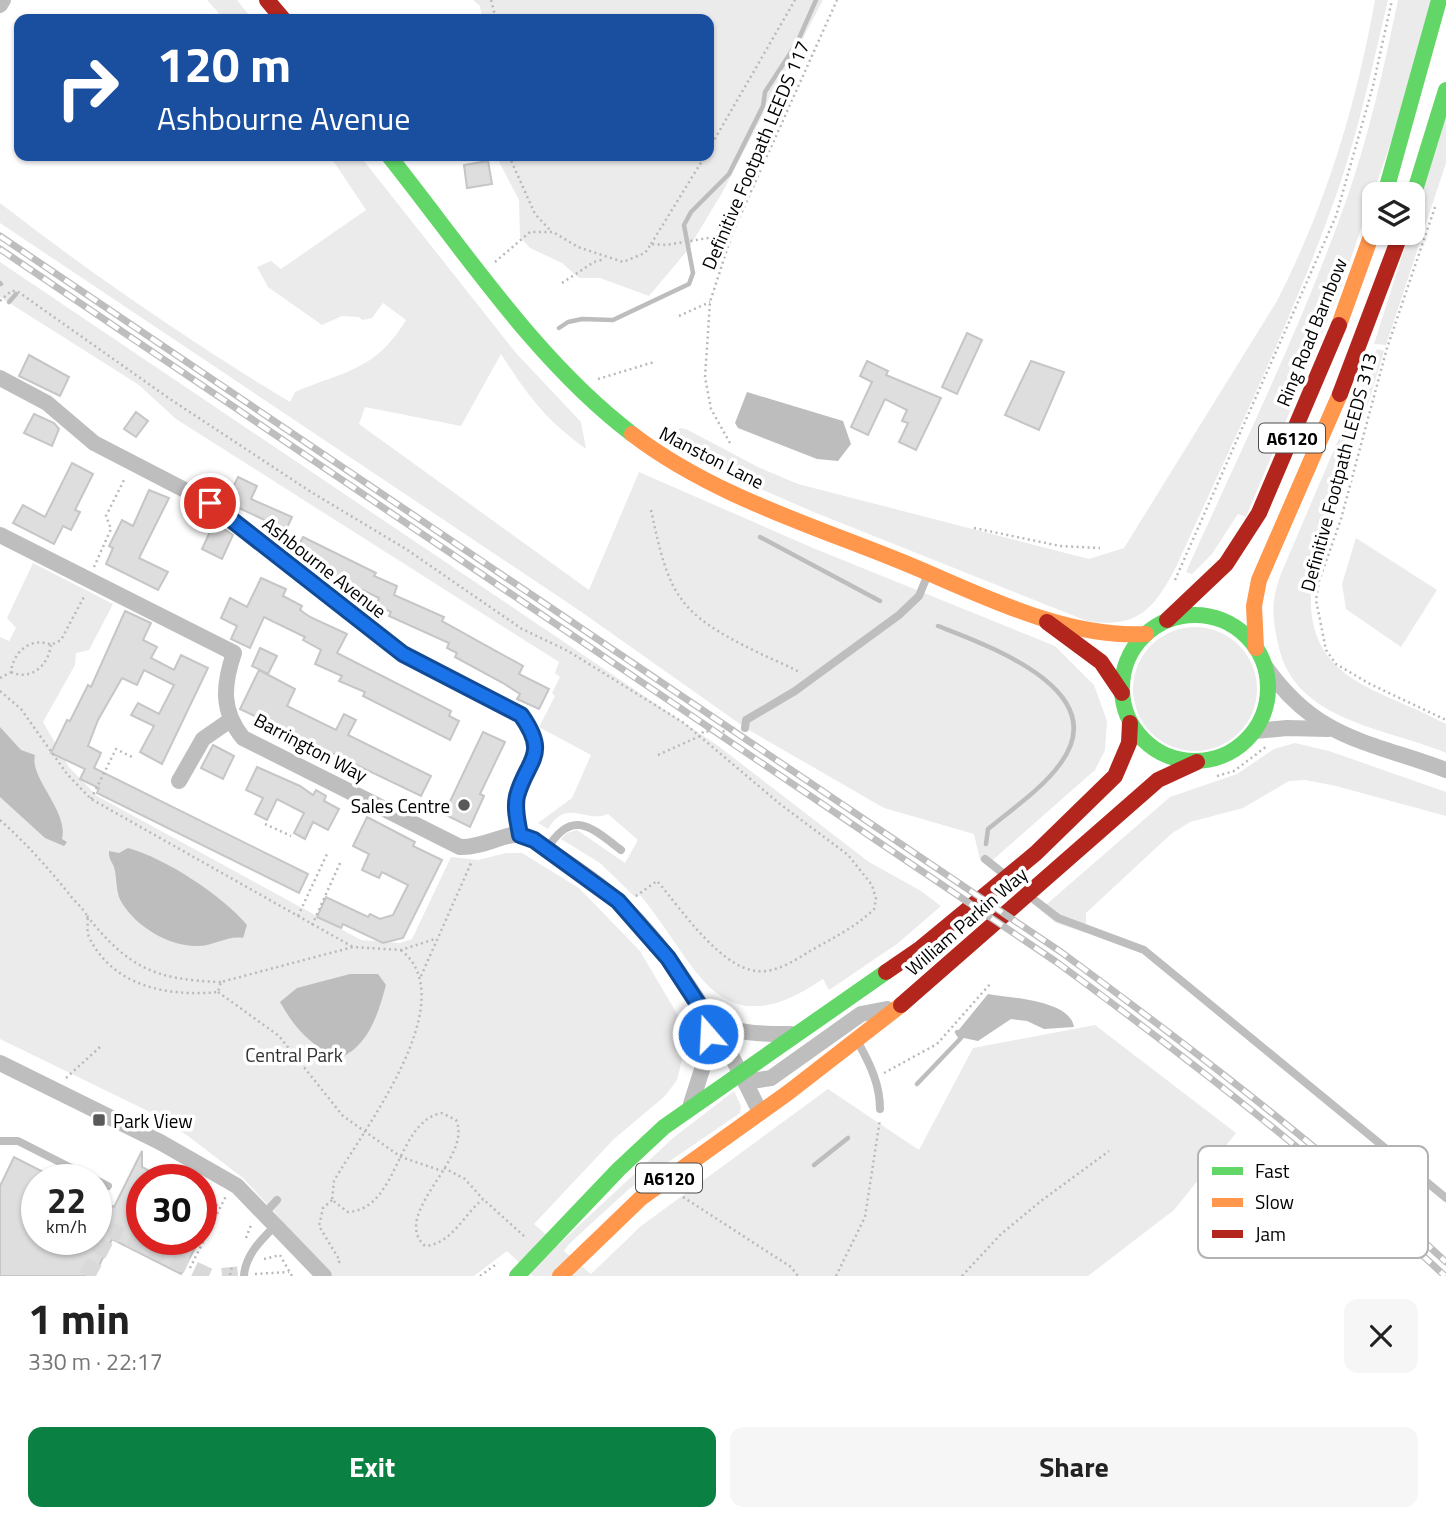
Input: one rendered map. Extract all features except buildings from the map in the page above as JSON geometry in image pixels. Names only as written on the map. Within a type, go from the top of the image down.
[{"type":"main road","points":[[267,0],[279,14]]},
{"type":"main road","points":[[1388,182],[1439,0]]},
{"type":"main road","points":[[1418,182],[1446,90]]},
{"type":"main road","name":"Manston Lane","points":[[392,161],[543,351],[582,394],[645,446],[712,484],[1042,618],[1113,636],[1146,634]]},
{"type":"main road","name":"Ring Road Barnbow","points":[[1167,621],[1226,564],[1252,526],[1348,304],[1368,245]]},
{"type":"main road","name":"A6120","points":[[1256,648],[1254,606],[1259,580],[1349,374],[1397,245]]},
{"type":"main road","points":[[1194,615],[1209,616],[1240,631],[1256,648],[1265,666],[1269,689],[1265,711],[1255,731],[1229,752],[1197,762],[1158,752],[1142,739],[1130,723],[1122,693],[1128,661],[1146,634],[1167,621],[1194,615]]},
{"type":"main road","name":"Manston Lane","points":[[1042,618],[1101,662],[1122,693]]},
{"type":"main road","name":"William Parkin Way","points":[[517,1276],[619,1169],[686,1112],[743,1078],[797,1034],[921,948],[1036,853],[1115,776],[1129,743],[1130,723]]},
{"type":"main road","name":"William Parkin Way","points":[[560,1276],[609,1226],[661,1184],[900,1006],[1158,780],[1197,762]]},
{"type":"street","points":[[0,5],[3,0]]},
{"type":"street","name":"Ashbourne Avenue","points":[[0,379],[47,403],[94,443],[210,503],[403,654],[521,715],[532,731],[536,746],[533,764],[518,794],[516,809],[520,835]]},
{"type":"street","name":"Barrington Way","points":[[0,535],[234,653],[226,675],[229,721],[243,738],[460,847],[478,848]]},
{"type":"street","points":[[1265,666],[1292,702],[1328,729],[1446,770]]},
{"type":"street","points":[[179,781],[204,739],[229,721]]},
{"type":"street","points":[[1255,731],[1328,729]]},
{"type":"street","points":[[478,848],[520,835],[547,849],[623,906],[668,958],[743,1078],[760,1112]]},
{"type":"street","points":[[743,1078],[771,1078],[861,1014],[900,1006]]},
{"type":"street","points":[[704,1013],[720,1026],[739,1031],[797,1034]]},
{"type":"street","points":[[686,1112],[695,1098],[706,1057],[708,1034],[704,1013]]},
{"type":"street","points":[[1,1066],[207,1168],[237,1186],[264,1219],[324,1276]]},
{"type":"lane","points":[[745,728],[746,720],[811,680],[912,605],[929,572]]},
{"type":"lane","points":[[547,849],[557,832],[568,824],[581,825],[598,832],[621,850]]},
{"type":"lane","points":[[985,859],[1058,918],[1144,950],[1383,1146]]},
{"type":"lane","points":[[856,1040],[875,1079],[880,1109]]},
{"type":"lane","points":[[0,1140],[18,1141],[64,1164]]},
{"type":"lane","points":[[1428,1183],[1446,1198]]},
{"type":"lane","points":[[244,1275],[264,1219],[277,1200]]},
{"type":"path","points":[[714,140],[795,0]]},
{"type":"path","name":"Definitive Footpath LEEDS 117","points":[[730,443],[711,409],[705,377],[709,302],[732,234],[838,0]]},
{"type":"path","points":[[1174,584],[1336,216],[1370,97],[1392,0]]},
{"type":"path","points":[[511,161],[535,214],[552,232],[605,259],[622,262],[645,253],[702,161]]},
{"type":"path","name":"Definitive Footpath LEEDS 313","points":[[1436,205],[1387,348],[1341,519],[1319,581],[1316,600],[1326,650],[1336,664],[1370,684],[1446,720]]},
{"type":"path","points":[[481,272],[530,232],[552,232]]},
{"type":"path","points":[[651,244],[678,243],[732,234]]},
{"type":"path","points":[[562,283],[593,262],[605,259]]},
{"type":"path","points":[[0,302],[11,291],[17,291],[170,399],[311,492],[406,550],[522,629],[568,651],[700,736],[780,804],[848,855],[872,885],[876,899],[874,909],[845,932],[785,965],[753,971],[712,946],[657,881],[623,906]]},
{"type":"path","points":[[679,316],[709,302]]},
{"type":"path","points":[[582,394],[597,379],[654,362]]},
{"type":"path","points":[[11,672],[19,676],[31,674],[45,664],[51,645],[61,640],[91,579],[111,529],[106,516],[132,462]]},
{"type":"path","points":[[651,510],[666,574],[677,596],[692,614],[713,629],[811,680]]},
{"type":"path","points":[[974,528],[1060,546],[1100,548]]},
{"type":"path","points":[[11,672],[12,660],[20,650],[44,642],[51,645]]},
{"type":"path","points":[[0,678],[11,672]]},
{"type":"path","points":[[0,691],[21,709],[66,774],[91,799],[354,947]]},
{"type":"path","points":[[658,755],[700,736],[704,731],[718,733],[745,728]]},
{"type":"path","points":[[1207,778],[1234,771],[1275,741]]},
{"type":"path","points":[[91,799],[116,749],[134,758]]},
{"type":"path","points":[[0,820],[43,862],[111,947],[139,966],[164,976],[221,982],[354,947],[401,950],[435,939]]},
{"type":"path","points":[[265,824],[291,836]]},
{"type":"path","points":[[340,1261],[319,1226],[323,1208],[331,1200],[334,1181],[407,1056],[417,1023],[420,977],[478,848]]},
{"type":"path","points":[[298,916],[327,854]]},
{"type":"path","points":[[312,925],[341,861]]},
{"type":"path","points":[[87,916],[88,934],[113,967],[143,985],[170,993],[218,992],[279,1036],[342,1116],[401,1157],[465,1179],[492,1207]]},
{"type":"path","points":[[401,950],[409,956],[420,977]]},
{"type":"path","points":[[218,992],[221,982]]},
{"type":"path","points":[[875,1079],[937,1044],[991,983]]},
{"type":"path","points":[[52,1090],[100,1047]]},
{"type":"path","points":[[836,1276],[865,1217],[880,1109]]},
{"type":"path","points":[[331,1200],[348,1212],[367,1206],[389,1179],[427,1119],[435,1114],[448,1114],[456,1120],[460,1130],[457,1144],[420,1212],[416,1227],[418,1239],[425,1246],[447,1240],[466,1212],[483,1199]]},
{"type":"path","points":[[962,1276],[1011,1226],[1109,1152]]},
{"type":"path","points":[[661,1184],[791,1267],[798,1276]]},
{"type":"path","points":[[219,1188],[236,1199]]},
{"type":"path","points":[[190,1268],[228,1193]]},
{"type":"path","points":[[244,1241],[264,1219]]},
{"type":"path","points":[[259,1274],[262,1260],[276,1254],[280,1255],[291,1274]]},
{"type":"path","points":[[230,1275],[234,1261]]},
{"type":"path","points":[[244,1275],[291,1274]]},
{"type":"green space","points":[[207,0],[237,0],[248,14],[220,14]]},
{"type":"green space","points":[[473,0],[823,0],[722,193],[687,251],[649,296],[600,278],[579,278],[562,263],[530,248],[520,237],[519,200],[499,161],[714,161],[714,14],[481,14],[480,6]]},
{"type":"green space","points":[[1375,0],[1388,0],[1365,96],[1338,190],[1302,286],[1176,567],[1152,605],[1142,613],[1119,622],[1087,621],[816,513],[740,480],[672,443],[671,435],[680,428],[686,429],[758,467],[798,484],[1089,559],[1124,548],[1277,301],[1294,265],[1325,192],[1349,117]]},
{"type":"green space","points":[[1398,0],[1431,0],[1395,130],[1377,182],[1362,182],[1362,226],[1339,293],[1246,517],[1238,514],[1212,554],[1192,574],[1186,572],[1310,295],[1362,152]]},
{"type":"green space","points":[[1446,117],[1446,163],[1425,227],[1425,183]]},
{"type":"green space","points":[[333,161],[364,161],[516,353],[581,422],[586,449],[538,406],[501,354],[461,426],[365,407],[359,424],[589,590],[639,472],[813,548],[1055,646],[1094,685],[1107,721],[1105,750],[1095,770],[987,865],[980,860],[974,834],[884,808],[747,729],[580,611],[0,223],[0,203],[142,307],[290,402],[295,392],[358,367],[371,359],[395,337],[406,320],[383,303],[372,318],[362,320],[359,317],[342,316],[322,325],[268,287],[257,267],[271,261],[281,269],[366,210]]},
{"type":"green space","points":[[1405,245],[1419,245],[1386,345],[1374,344]]},
{"type":"green space","points":[[0,262],[717,745],[869,862],[921,891],[941,906],[897,944],[829,990],[823,979],[787,999],[758,1006],[734,1003],[714,991],[696,972],[640,895],[636,898],[600,863],[561,839],[567,833],[577,830],[625,863],[638,840],[608,814],[562,815],[548,829],[538,823],[572,798],[591,755],[539,727],[555,696],[552,693],[560,677],[555,673],[559,662],[176,419],[139,385],[0,297]]},
{"type":"green space","points":[[1377,349],[1384,351],[1311,593],[1313,623],[1321,646],[1335,664],[1353,679],[1446,724],[1446,753],[1370,728],[1322,706],[1302,690],[1287,670],[1276,634],[1274,602],[1280,576]]},
{"type":"green space","points":[[1356,538],[1437,590],[1401,647],[1346,609],[1342,584]]},
{"type":"green space","name":"Central Park","points":[[33,563],[113,604],[89,650],[76,653],[75,665],[43,722],[69,767],[97,796],[361,940],[400,943],[412,939],[451,857],[478,860],[506,853],[522,853],[579,888],[640,951],[683,1024],[683,1056],[677,1080],[665,1096],[614,1139],[534,1224],[558,1245],[673,1138],[734,1091],[741,1106],[740,1113],[629,1189],[569,1244],[564,1251],[591,1274],[641,1226],[828,1089],[919,1150],[973,1048],[1095,1025],[1236,1133],[1226,1146],[1198,1146],[1198,1180],[1174,1210],[1088,1276],[533,1276],[507,1251],[474,1276],[324,1276],[277,1215],[243,1178],[188,1136],[152,1113],[0,1039],[0,637],[9,641],[16,628],[7,618]]},
{"type":"green space","points":[[1195,627],[1219,631],[1239,645],[1253,665],[1257,689],[1253,713],[1239,733],[1219,747],[1195,751],[1171,747],[1151,733],[1137,713],[1133,689],[1137,665],[1151,645],[1171,631]]},
{"type":"green space","points":[[1295,743],[1329,751],[1446,792],[1446,816],[1336,786],[1305,780],[1289,781],[1243,808],[1190,822],[1171,834],[1086,913],[1086,933],[1056,923],[1040,910],[1170,797],[1237,774],[1274,749]]},
{"type":"shaded area","points":[[747,392],[843,421],[851,444],[838,461],[817,459],[738,428],[735,423]]},
{"type":"shaded area","points":[[0,727],[21,750],[35,755],[38,774],[60,817],[62,839],[67,842],[64,846],[45,838],[0,797]]},
{"type":"shaded area","points":[[128,848],[176,869],[209,891],[247,925],[243,938],[232,938],[202,946],[185,945],[175,943],[144,927],[120,899],[109,857],[109,851],[119,853]]},
{"type":"shaded area","points":[[350,974],[378,974],[386,985],[371,1028],[358,1045],[340,1058],[305,1036],[280,1002],[297,988]]},
{"type":"shaded area","points":[[988,994],[1051,1006],[1070,1018],[1074,1027],[1044,1029],[1027,1021],[1011,1019],[978,1041],[959,1037],[957,1032]]},
{"type":"waterway","points":[[559,328],[568,322],[582,319],[613,320],[689,284],[693,273],[684,225],[691,212],[729,174],[763,106],[765,92],[797,43],[816,0]]},
{"type":"waterway","points":[[9,302],[16,294]]},
{"type":"waterway","points":[[760,537],[880,601]]},
{"type":"waterway","points":[[938,626],[985,645],[1038,674],[1059,693],[1071,714],[1073,738],[1060,764],[1036,790],[988,829],[986,844]]},
{"type":"waterway","points":[[917,1084],[961,1038],[957,1032]]},
{"type":"waterway","points":[[814,1165],[848,1138]]},
{"type":"tunnel","points":[[87,1276],[111,1230],[209,1276]]},
{"type":"tunnel","points":[[222,1276],[244,1274]]},
{"type":"railway","points":[[0,236],[1061,952],[1312,1146]]},
{"type":"railway","points":[[0,249],[1055,961],[1156,1036],[1294,1146]]},
{"type":"railway","points":[[1428,1246],[1446,1262]]},
{"type":"railway","points":[[1425,1258],[1445,1276]]},
{"type":"traffic: fast","points":[[1388,182],[1439,0]]},
{"type":"traffic: fast","points":[[1418,182],[1446,90]]},
{"type":"traffic: fast","points":[[393,161],[533,339],[597,405],[632,434]]},
{"type":"traffic: fast","points":[[1195,615],[1223,621],[1247,636],[1262,660],[1268,688],[1262,716],[1247,740],[1223,755],[1195,761],[1167,755],[1143,740],[1128,716],[1122,688],[1128,660],[1143,636],[1167,621],[1195,615]]},
{"type":"traffic: fast","points":[[517,1276],[619,1169],[664,1127],[886,972]]},
{"type":"traffic: slow","points":[[1339,325],[1368,245]]},
{"type":"traffic: slow","points":[[1256,648],[1254,606],[1259,580],[1340,394]]},
{"type":"traffic: slow","points":[[632,434],[662,455],[725,490],[986,598],[1049,621],[1081,629],[1146,634]]},
{"type":"traffic: slow","points":[[560,1276],[641,1198],[789,1092],[901,1005]]},
{"type":"traffic: jam","points":[[267,0],[279,14]]},
{"type":"traffic: jam","points":[[1340,394],[1396,245]]},
{"type":"traffic: jam","points":[[1167,620],[1226,564],[1259,513],[1339,325]]},
{"type":"traffic: jam","points":[[1047,622],[1101,662],[1122,693]]},
{"type":"traffic: jam","points":[[886,972],[921,948],[1036,853],[1115,776],[1129,743],[1130,723]]},
{"type":"traffic: jam","points":[[901,1005],[1158,780],[1197,762]]},
{"type":"place","name":"Sales Centre","points":[[464,805]]},
{"type":"place","name":"Park View","points":[[99,1120]]},
{"type":"route","points":[[210,503],[403,654],[521,715],[532,731],[536,746],[533,764],[518,794],[516,809],[520,835],[534,840],[618,901],[668,958],[704,1013],[708,1034]]}]
